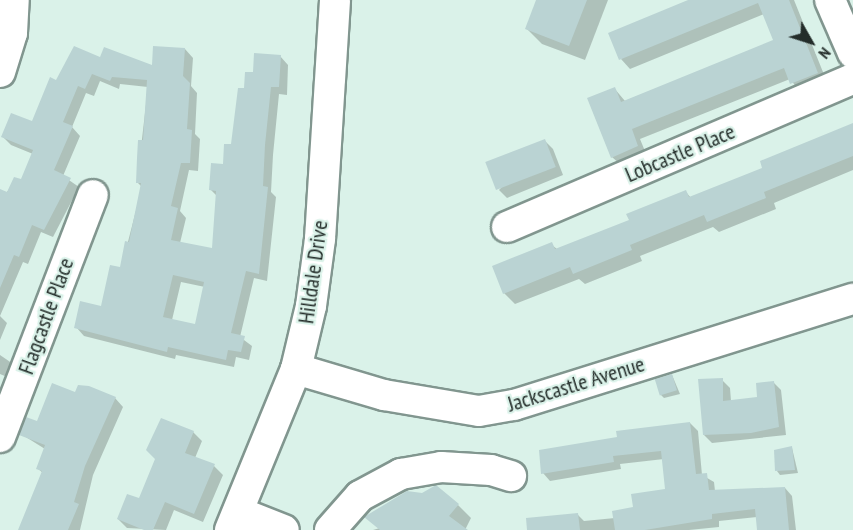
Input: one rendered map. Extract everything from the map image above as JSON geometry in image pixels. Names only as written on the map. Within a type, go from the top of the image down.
[{"type":"street","points":[[0,72],[12,33],[14,0]]},
{"type":"street","name":"Hilldale Drive","points":[[234,521],[296,369],[311,306],[320,239],[335,0]]},
{"type":"street","points":[[830,0],[853,53]]},
{"type":"street","name":"Lobcastle Place","points":[[507,227],[853,79]]},
{"type":"street","name":"Flagcastle Place","points":[[0,437],[93,195]]},
{"type":"street","name":"Jackscastle Avenue","points":[[296,369],[384,395],[479,411],[514,405],[853,299]]},
{"type":"street","points":[[330,530],[360,496],[401,474],[441,467],[491,470],[511,476]]},
{"type":"street","points":[[234,521],[284,530]]},
{"type":"building","points":[[536,0],[587,0],[569,46],[525,29]]},
{"type":"building","points":[[688,0],[789,0],[818,73],[790,84],[784,68],[632,129],[638,146],[611,158],[587,98],[615,87],[621,102],[773,40],[758,3],[619,60],[608,33]]},
{"type":"building","points":[[74,46],[100,57],[104,47],[152,65],[153,46],[185,48],[183,76],[190,83],[187,129],[192,130],[190,163],[181,163],[171,206],[178,208],[171,240],[212,248],[216,191],[209,190],[211,163],[223,164],[224,144],[231,144],[238,88],[244,88],[245,72],[253,72],[254,53],[281,55],[279,87],[271,87],[265,145],[263,186],[268,187],[259,274],[246,271],[231,333],[245,336],[241,352],[228,350],[226,360],[168,347],[167,352],[74,328],[80,301],[101,306],[110,265],[120,267],[125,241],[129,242],[141,183],[136,183],[138,140],[143,140],[147,80],[112,77],[110,81],[92,74],[85,89],[78,86],[63,122],[73,126],[54,170],[71,178],[44,230],[32,225],[19,257],[14,255],[0,288],[0,189],[7,192],[14,177],[21,179],[33,150],[1,137],[11,113],[32,121],[50,77],[56,80]],"holes":[[[173,275],[204,282],[195,324],[163,317]]]},
{"type":"building","points":[[853,123],[853,156],[764,192],[766,198],[707,222],[704,215],[630,245],[632,250],[573,274],[570,267],[503,294],[492,266],[552,242],[555,249],[629,220],[626,214],[686,190],[689,197],[762,168],[760,161]]},
{"type":"building","points":[[545,139],[556,167],[496,190],[485,162]]},
{"type":"building","points":[[672,374],[677,390],[660,396],[655,379]]},
{"type":"building","points":[[723,378],[723,401],[757,397],[756,383],[774,381],[779,427],[751,433],[703,435],[698,379]]},
{"type":"building","points":[[52,383],[75,392],[78,385],[89,386],[116,397],[85,466],[74,502],[79,504],[68,530],[18,530],[42,471],[36,469],[45,445],[19,435],[26,417],[37,421]]},
{"type":"building","points":[[161,418],[194,431],[185,453],[215,464],[194,514],[165,502],[153,530],[144,530],[117,519],[127,494],[139,498],[155,459],[146,450]]},
{"type":"building","points":[[690,422],[696,474],[707,473],[709,490],[785,487],[789,530],[757,530],[755,509],[712,514],[712,519],[645,530],[615,530],[612,511],[633,507],[631,494],[665,489],[661,451],[613,456],[614,462],[541,474],[539,450],[617,437],[616,431]]},
{"type":"building","points":[[792,446],[795,470],[775,471],[774,450]]},
{"type":"building","points":[[436,485],[459,504],[449,516],[468,530],[380,530],[364,517],[407,491],[422,493]]},
{"type":"building","points":[[578,513],[580,530],[527,530],[526,518]]}]
